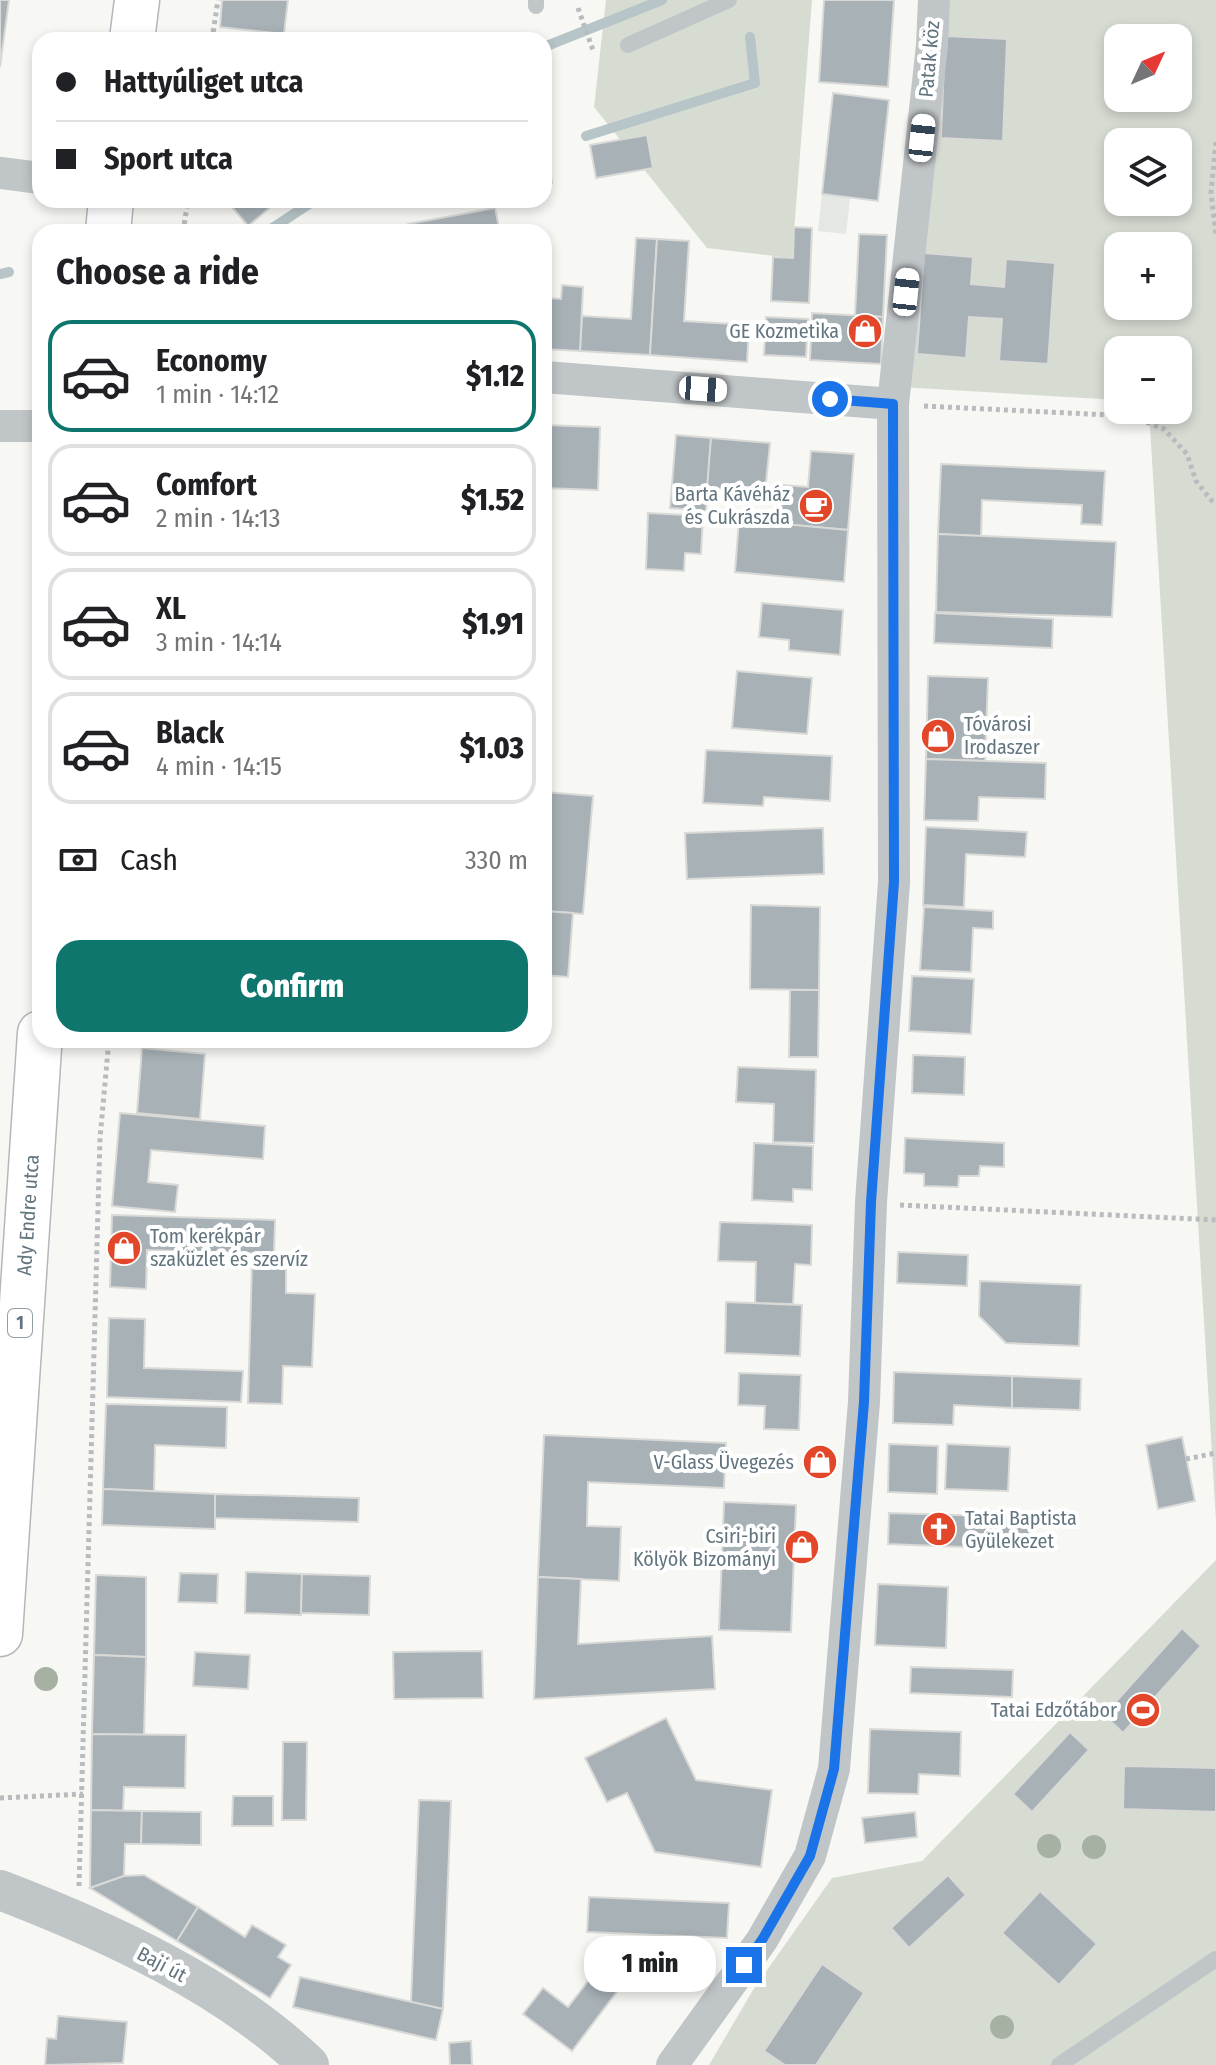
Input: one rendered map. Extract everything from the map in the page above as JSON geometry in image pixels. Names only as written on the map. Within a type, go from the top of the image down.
[{"type":"main road","points":[[133,32],[137,0]]},
{"type":"main road","name":"Ady Endre utca","points":[[0,1634],[39,1048]]},
{"type":"street","name":"Patak köz","points":[[672,2065],[762,1940],[810,1856],[834,1769],[864,1402],[871,1202],[894,882],[893,404],[932,45],[934,0]]},
{"type":"street","points":[[0,173],[32,177]]},
{"type":"street","points":[[552,378],[893,404]]},
{"type":"street","points":[[0,426],[32,426]]},
{"type":"street","name":"Baji út","points":[[0,1890],[78,1920],[186,1977],[244,2013],[309,2065]]},
{"type":"lane","points":[[628,45],[729,0]]},
{"type":"lane","points":[[1059,2065],[1216,1959]]},
{"type":"path","points":[[213,32],[218,0]]},
{"type":"path","points":[[578,8],[594,53]]},
{"type":"path","points":[[1216,142],[1211,193],[1216,234]]},
{"type":"path","points":[[893,404],[1130,416],[1164,429],[1187,454],[1196,481],[1216,502]]},
{"type":"path","points":[[0,1798],[83,1794],[100,1138],[108,1048]]},
{"type":"path","points":[[871,1202],[1216,1220]]},
{"type":"path","points":[[1186,1459],[1216,1453]]},
{"type":"shaded area","points":[[606,0],[812,0],[792,258],[707,248],[594,107]]},
{"type":"shaded area","points":[[949,0],[1216,0],[1216,1521],[1150,424],[1192,424],[1192,336],[1104,336],[1104,399],[900,387]]},
{"type":"shaded area","points":[[822,194],[850,198],[846,234],[818,231]]},
{"type":"shaded area","name":"Tatai Edzőtábor","points":[[1216,1560],[1216,2065],[709,2065],[753,1990],[832,1878],[922,1861]]},
{"type":"building","points":[[0,0],[9,0],[0,67]]},
{"type":"building","points":[[222,0],[288,0],[284,32],[220,27]]},
{"type":"building","points":[[824,0],[894,0],[888,87],[819,82]]},
{"type":"building","points":[[945,36],[1007,39],[1003,141],[941,138]]},
{"type":"building","points":[[833,93],[889,100],[878,201],[822,194]]},
{"type":"building","points":[[647,135],[653,168],[596,178],[590,145]]},
{"type":"building","points":[[233,208],[269,208],[250,224],[246,224]]},
{"type":"building","points":[[495,208],[498,224],[408,224]]},
{"type":"building","points":[[794,227],[812,228],[809,303],[771,301],[773,257],[793,258]]},
{"type":"building","points":[[859,234],[887,235],[883,317],[855,315]]},
{"type":"building","points":[[636,238],[657,239],[650,355],[580,351],[582,316],[631,319]]},
{"type":"building","points":[[657,239],[689,241],[684,321],[749,325],[747,362],[650,355]]},
{"type":"building","points":[[924,253],[973,257],[971,284],[1004,287],[1006,259],[1055,263],[1048,364],[999,361],[1002,319],[969,317],[966,358],[917,354]]},
{"type":"building","points":[[562,285],[583,287],[580,351],[552,349],[552,298],[561,299]]},
{"type":"building","points":[[812,313],[883,317],[881,364],[810,360]]},
{"type":"building","points":[[766,317],[808,319],[806,357],[764,355]]},
{"type":"building","points":[[552,425],[600,427],[598,490],[552,488]]},
{"type":"building","points":[[676,435],[711,438],[706,511],[670,508]]},
{"type":"building","points":[[711,438],[770,443],[765,493],[707,488]]},
{"type":"building","name":"Barta Kávéház és Cukrászda","points":[[811,451],[854,454],[848,530],[780,524],[783,485],[808,487]]},
{"type":"building","points":[[941,464],[1105,471],[1102,525],[1081,524],[1082,505],[982,500],[981,536],[938,534]]},
{"type":"building","points":[[648,513],[703,516],[701,554],[685,553],[684,571],[646,569]]},
{"type":"building","points":[[739,520],[848,530],[844,582],[735,572]]},
{"type":"building","points":[[938,534],[1116,542],[1112,617],[936,612]]},
{"type":"building","points":[[762,603],[843,610],[840,655],[789,650],[789,640],[759,637]]},
{"type":"building","points":[[935,613],[1053,619],[1052,648],[934,643]]},
{"type":"building","points":[[737,671],[812,678],[807,734],[732,728]]},
{"type":"building","points":[[928,676],[988,678],[985,761],[926,759]]},
{"type":"building","points":[[706,750],[832,756],[830,801],[764,797],[763,806],[703,803]]},
{"type":"building","points":[[926,759],[1046,763],[1045,799],[979,797],[978,821],[924,820]]},
{"type":"building","points":[[552,793],[593,796],[583,914],[552,912]]},
{"type":"building","points":[[926,827],[1027,832],[1025,857],[966,854],[964,907],[923,905]]},
{"type":"building","points":[[823,828],[824,874],[687,879],[685,833]]},
{"type":"building","points":[[751,905],[820,907],[819,990],[750,989]]},
{"type":"building","points":[[924,907],[993,911],[993,929],[973,928],[971,972],[920,970]]},
{"type":"building","points":[[552,912],[573,913],[568,977],[552,976]]},
{"type":"building","points":[[912,976],[974,979],[971,1034],[909,1031]]},
{"type":"building","points":[[790,990],[819,990],[818,1057],[789,1057]]},
{"type":"building","points":[[142,1048],[205,1054],[200,1119],[137,1113]]},
{"type":"building","points":[[913,1055],[965,1057],[964,1095],[912,1093]]},
{"type":"building","points":[[738,1067],[816,1070],[814,1143],[773,1142],[774,1104],[736,1102]]},
{"type":"building","points":[[120,1113],[265,1126],[263,1159],[151,1150],[148,1182],[178,1185],[175,1212],[112,1206]]},
{"type":"building","points":[[905,1138],[1004,1143],[1004,1167],[980,1166],[979,1176],[959,1176],[958,1187],[924,1186],[924,1174],[904,1173]]},
{"type":"building","points":[[754,1143],[813,1146],[812,1190],[793,1189],[793,1202],[752,1200]]},
{"type":"building","points":[[112,1215],[275,1220],[274,1254],[147,1250],[146,1289],[110,1287]]},
{"type":"building","points":[[720,1222],[812,1225],[811,1265],[795,1264],[793,1304],[755,1303],[756,1262],[718,1261]]},
{"type":"building","points":[[898,1252],[968,1255],[967,1286],[897,1283]]},
{"type":"building","points":[[252,1262],[286,1264],[286,1293],[315,1294],[312,1367],[283,1366],[282,1404],[248,1403]]},
{"type":"building","points":[[980,1281],[1081,1285],[1079,1346],[1006,1343],[979,1316]]},
{"type":"building","points":[[726,1302],[802,1305],[800,1356],[725,1353]]},
{"type":"building","points":[[109,1318],[145,1319],[144,1368],[243,1371],[241,1402],[107,1397]]},
{"type":"building","points":[[894,1372],[1012,1376],[1012,1408],[954,1405],[953,1425],[893,1423]]},
{"type":"building","points":[[739,1373],[801,1375],[799,1430],[764,1429],[765,1406],[738,1405]]},
{"type":"building","points":[[1012,1376],[1081,1379],[1080,1410],[1012,1408]]},
{"type":"building","points":[[106,1404],[227,1407],[226,1448],[155,1445],[154,1491],[103,1489]]},
{"type":"building","points":[[544,1435],[726,1443],[724,1488],[588,1482],[587,1526],[621,1527],[619,1581],[538,1577]]},
{"type":"building","points":[[1182,1437],[1195,1501],[1158,1509],[1146,1445]]},
{"type":"building","points":[[889,1444],[938,1446],[937,1494],[888,1492]]},
{"type":"building","points":[[947,1444],[1010,1447],[1008,1491],[945,1489]]},
{"type":"building","points":[[103,1489],[215,1494],[215,1529],[102,1525]]},
{"type":"building","points":[[215,1494],[359,1498],[358,1522],[215,1518]]},
{"type":"building","points":[[724,1502],[796,1505],[791,1632],[719,1630]]},
{"type":"building","name":"Tatai Baptista Gyülekezet","points":[[889,1513],[989,1516],[988,1548],[888,1544]]},
{"type":"building","points":[[989,1516],[1033,1518],[1032,1542],[988,1541]]},
{"type":"building","points":[[246,1572],[302,1574],[301,1615],[245,1613]]},
{"type":"building","points":[[180,1573],[218,1574],[217,1603],[178,1602]]},
{"type":"building","points":[[302,1574],[370,1576],[369,1615],[301,1613]]},
{"type":"building","points":[[96,1575],[146,1577],[146,1657],[94,1655]]},
{"type":"building","points":[[538,1577],[581,1579],[578,1644],[712,1636],[715,1689],[534,1699]]},
{"type":"building","points":[[878,1584],[948,1587],[946,1648],[875,1645]]},
{"type":"building","points":[[1182,1628],[1201,1646],[1123,1733],[1104,1715]]},
{"type":"building","points":[[482,1651],[483,1698],[394,1699],[393,1652]]},
{"type":"building","points":[[195,1652],[250,1655],[248,1689],[193,1686]]},
{"type":"building","points":[[94,1655],[146,1657],[144,1735],[92,1734]]},
{"type":"building","points":[[911,1667],[1013,1670],[1012,1697],[910,1693]]},
{"type":"building","points":[[666,1718],[696,1780],[772,1790],[761,1867],[655,1852],[627,1793],[607,1802],[585,1758]]},
{"type":"building","points":[[870,1729],[961,1732],[960,1776],[919,1774],[918,1794],[868,1793]]},
{"type":"building","points":[[1070,1732],[1089,1750],[1032,1812],[1013,1794]]},
{"type":"building","points":[[92,1734],[186,1735],[185,1788],[124,1787],[123,1811],[91,1810]]},
{"type":"building","points":[[283,1742],[307,1742],[306,1820],[282,1820]]},
{"type":"building","points":[[1124,1766],[1216,1768],[1216,1812],[1123,1809]]},
{"type":"building","points":[[233,1796],[273,1796],[273,1826],[232,1826]]},
{"type":"building","points":[[419,1800],[451,1801],[443,2009],[411,2002]]},
{"type":"building","points":[[91,1810],[142,1811],[141,1844],[125,1844],[124,1876],[90,1888]]},
{"type":"building","points":[[142,1811],[201,1812],[201,1845],[141,1844]]},
{"type":"building","points":[[915,1812],[917,1837],[865,1843],[862,1818]]},
{"type":"building","points":[[144,1875],[198,1907],[177,1941],[90,1888],[124,1876]]},
{"type":"building","points":[[948,1875],[966,1895],[909,1948],[891,1928]]},
{"type":"building","points":[[1040,1891],[1097,1944],[1059,1985],[1002,1933]]},
{"type":"building","points":[[589,1897],[729,1903],[727,1938],[587,1932]]},
{"type":"building","points":[[198,1907],[245,1937],[252,1925],[286,1945],[278,1957],[291,1965],[270,1998],[177,1941]]},
{"type":"building","points":[[822,1964],[864,1993],[816,2065],[785,2065],[764,2051]]},
{"type":"building","points":[[599,1967],[622,1985],[572,2051],[523,2014],[543,1988],[568,2007]]},
{"type":"building","points":[[300,1977],[443,2009],[436,2040],[293,2007]]},
{"type":"building","points":[[58,2016],[127,2022],[123,2063],[45,2065],[47,2038],[56,2039]]},
{"type":"building","points":[[471,2041],[472,2065],[450,2065],[449,2043]]},
{"type":"waterway","points":[[552,44],[662,0]]},
{"type":"waterway","points":[[586,136],[755,83],[750,37]]},
{"type":"waterway","points":[[279,224],[303,208]]},
{"type":"waterway","points":[[0,274],[9,272]]},
{"type":"place","name":"GE Kozmetika","points":[[865,331]]},
{"type":"place","name":"Barta Kávéház és Cukrászda","points":[[816,506]]},
{"type":"place","name":"Tóvárosi Irodaszer","points":[[938,736]]},
{"type":"place","name":"Tom kerékpár szaküzlet és szervíz","points":[[124,1248]]},
{"type":"place","name":"V-Glass Üvegezés","points":[[820,1462]]},
{"type":"place","name":"Tatai Baptista Gyülekezet","points":[[939,1529]]},
{"type":"place","name":"Csiri-biri Kölyök Bizományi","points":[[802,1547]]},
{"type":"place","name":"Tatai Edzőtábor","points":[[1143,1710]]},
{"type":"route","points":[[744,1965],[762,1940],[810,1856],[834,1769],[864,1402],[871,1202],[894,882],[893,404],[830,399]]}]
